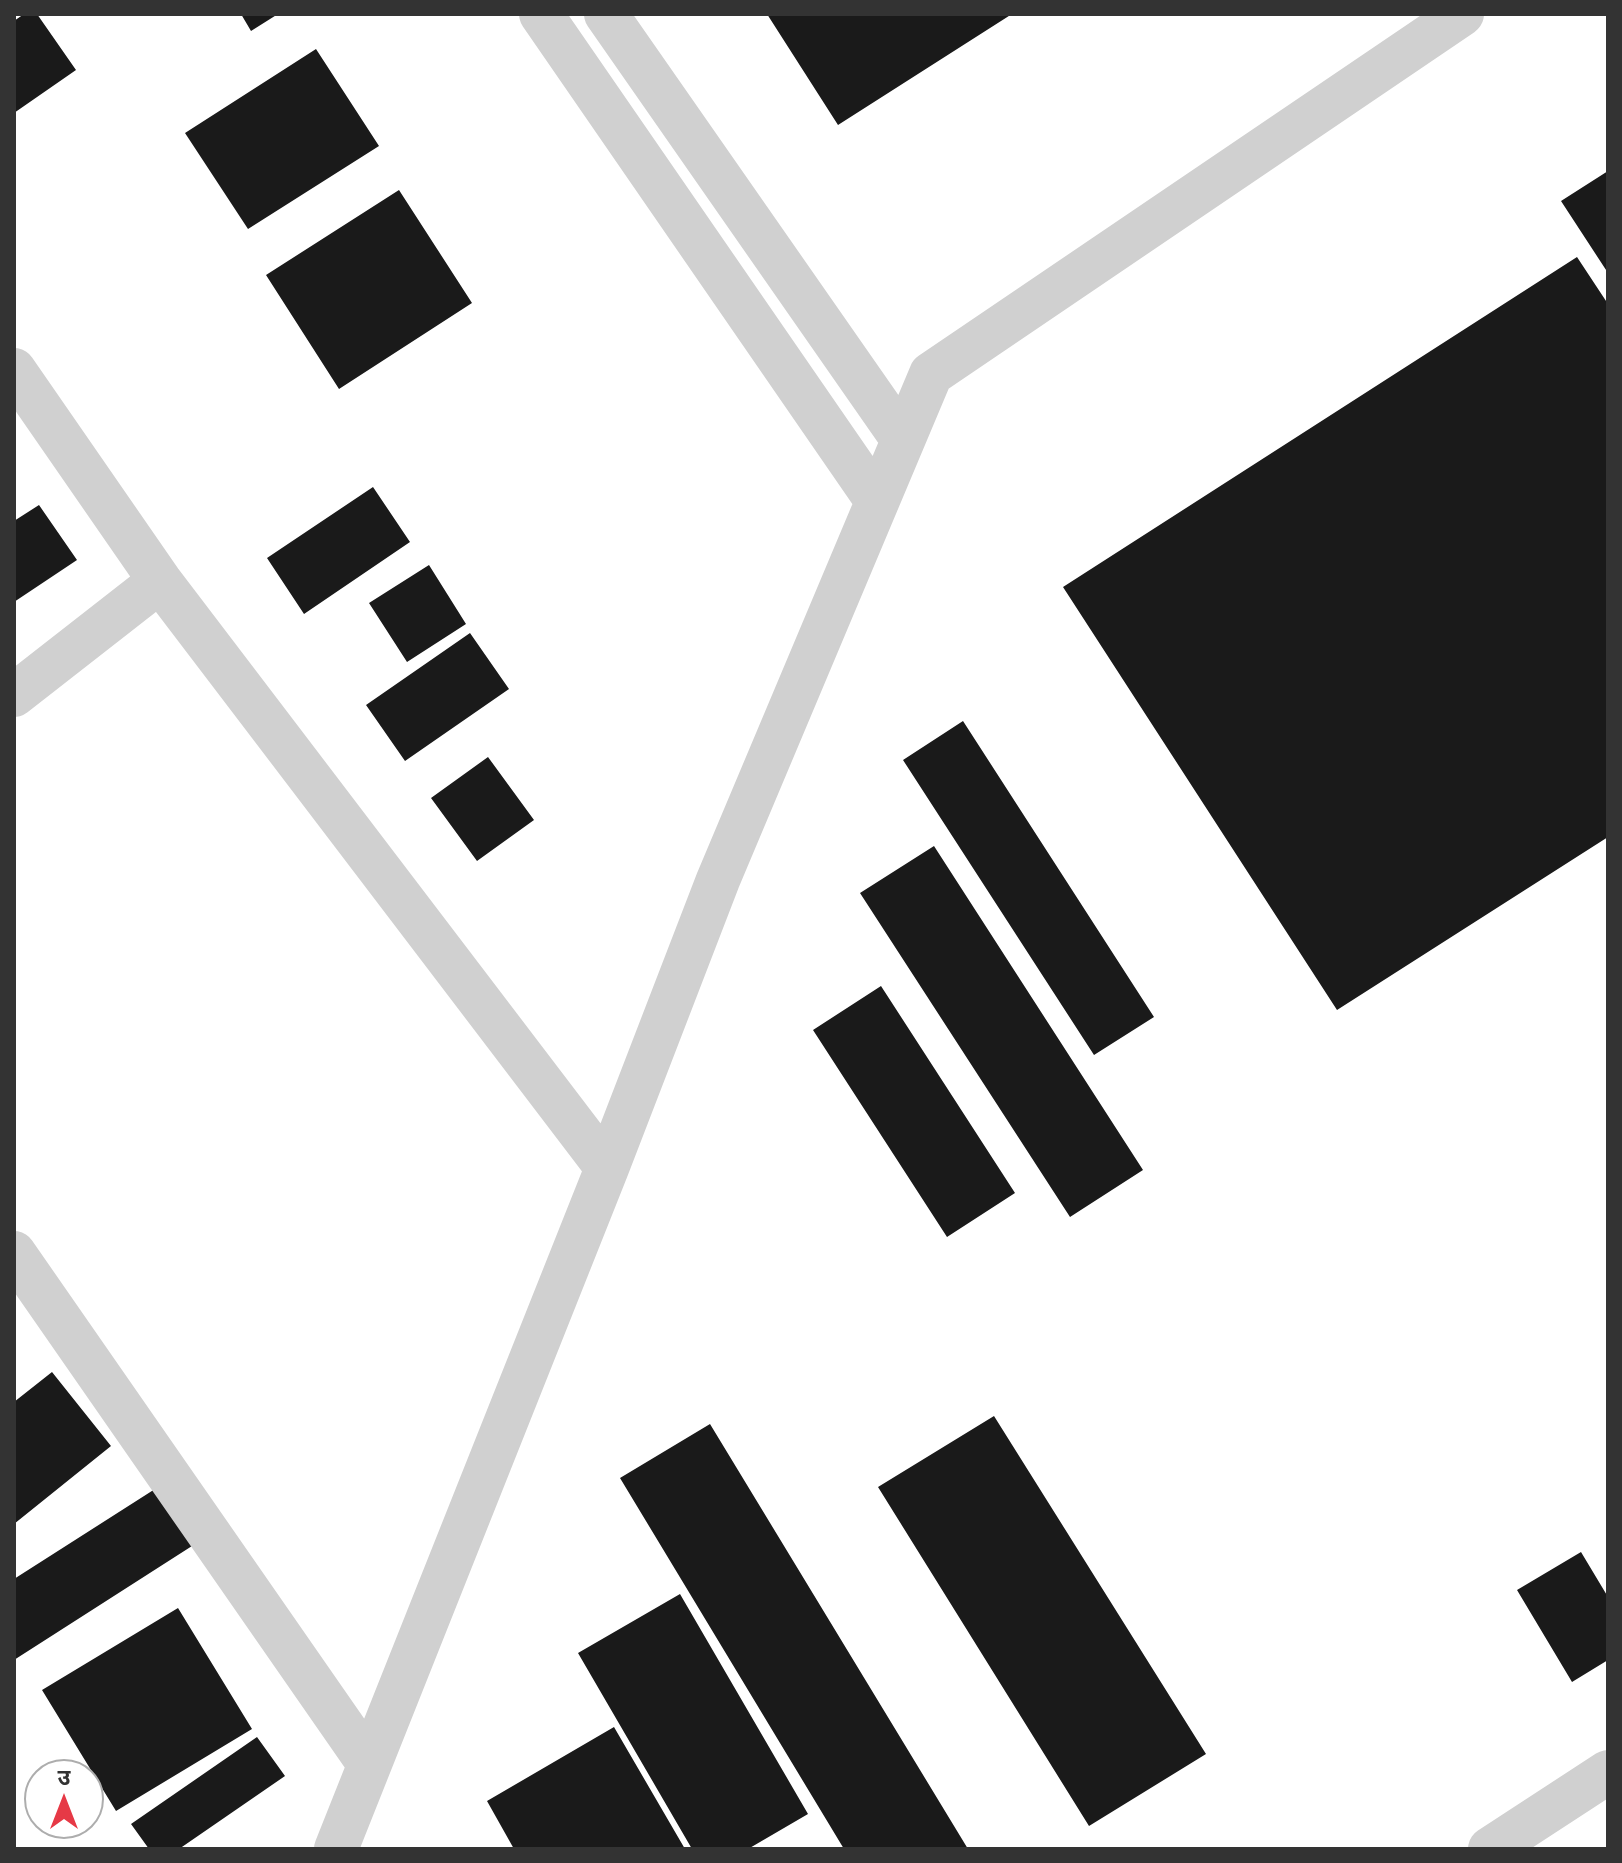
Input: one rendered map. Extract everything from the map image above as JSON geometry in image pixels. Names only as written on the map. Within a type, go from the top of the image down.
[{"type":"street","points":[[541,14],[877,501]]},
{"type":"street","points":[[606,14],[903,440]]},
{"type":"street","points":[[336,1849],[718,880],[931,374],[1462,14]]},
{"type":"street","points":[[14,370],[160,581],[607,1168]]},
{"type":"street","points":[[14,695],[160,581]]},
{"type":"street","points":[[14,1253],[369,1764]]},
{"type":"street","points":[[1490,1849],[1608,1772]]},
{"type":"building","points":[[24,14],[37,14],[76,70],[14,113],[14,21]]},
{"type":"building","points":[[241,14],[278,14],[251,31]]},
{"type":"building","points":[[767,14],[1012,14],[838,125]]},
{"type":"building","points":[[316,49],[379,146],[248,229],[185,133]]},
{"type":"building","points":[[1608,171],[1608,273],[1561,201]]},
{"type":"building","points":[[399,190],[472,303],[339,389],[266,275]]},
{"type":"building","points":[[1577,257],[1608,304],[1608,837],[1337,1010],[1063,587]]},
{"type":"building","points":[[373,487],[410,542],[304,614],[267,558]]},
{"type":"building","points":[[39,505],[77,560],[14,602],[14,521]]},
{"type":"building","points":[[429,565],[466,624],[407,662],[369,603]]},
{"type":"building","points":[[470,633],[509,689],[405,761],[366,705]]},
{"type":"building","points":[[963,721],[1154,1017],[1094,1055],[903,760]]},
{"type":"building","points":[[488,757],[534,820],[477,861],[431,798]]},
{"type":"building","points":[[934,846],[1143,1170],[1070,1217],[860,893]]},
{"type":"building","points":[[881,986],[1015,1193],[947,1237],[813,1030]]},
{"type":"building","points":[[52,1372],[111,1446],[14,1524],[14,1402]]},
{"type":"building","points":[[994,1416],[1206,1754],[1089,1826],[878,1487]]},
{"type":"building","points":[[710,1424],[968,1849],[844,1849],[620,1478]]},
{"type":"building","points":[[155,1489],[192,1546],[14,1660],[14,1579]]},
{"type":"building","points":[[1581,1552],[1608,1597],[1608,1660],[1572,1682],[1517,1590]]},
{"type":"building","points":[[680,1594],[808,1814],[748,1849],[692,1849],[578,1653]]},
{"type":"building","points":[[178,1608],[252,1729],[116,1811],[104,1791],[104,1759],[84,1759],[42,1690]]},
{"type":"building","points":[[614,1727],[685,1849],[514,1849],[487,1801]]},
{"type":"building","points":[[257,1737],[285,1776],[179,1849],[149,1849],[131,1824]]}]
